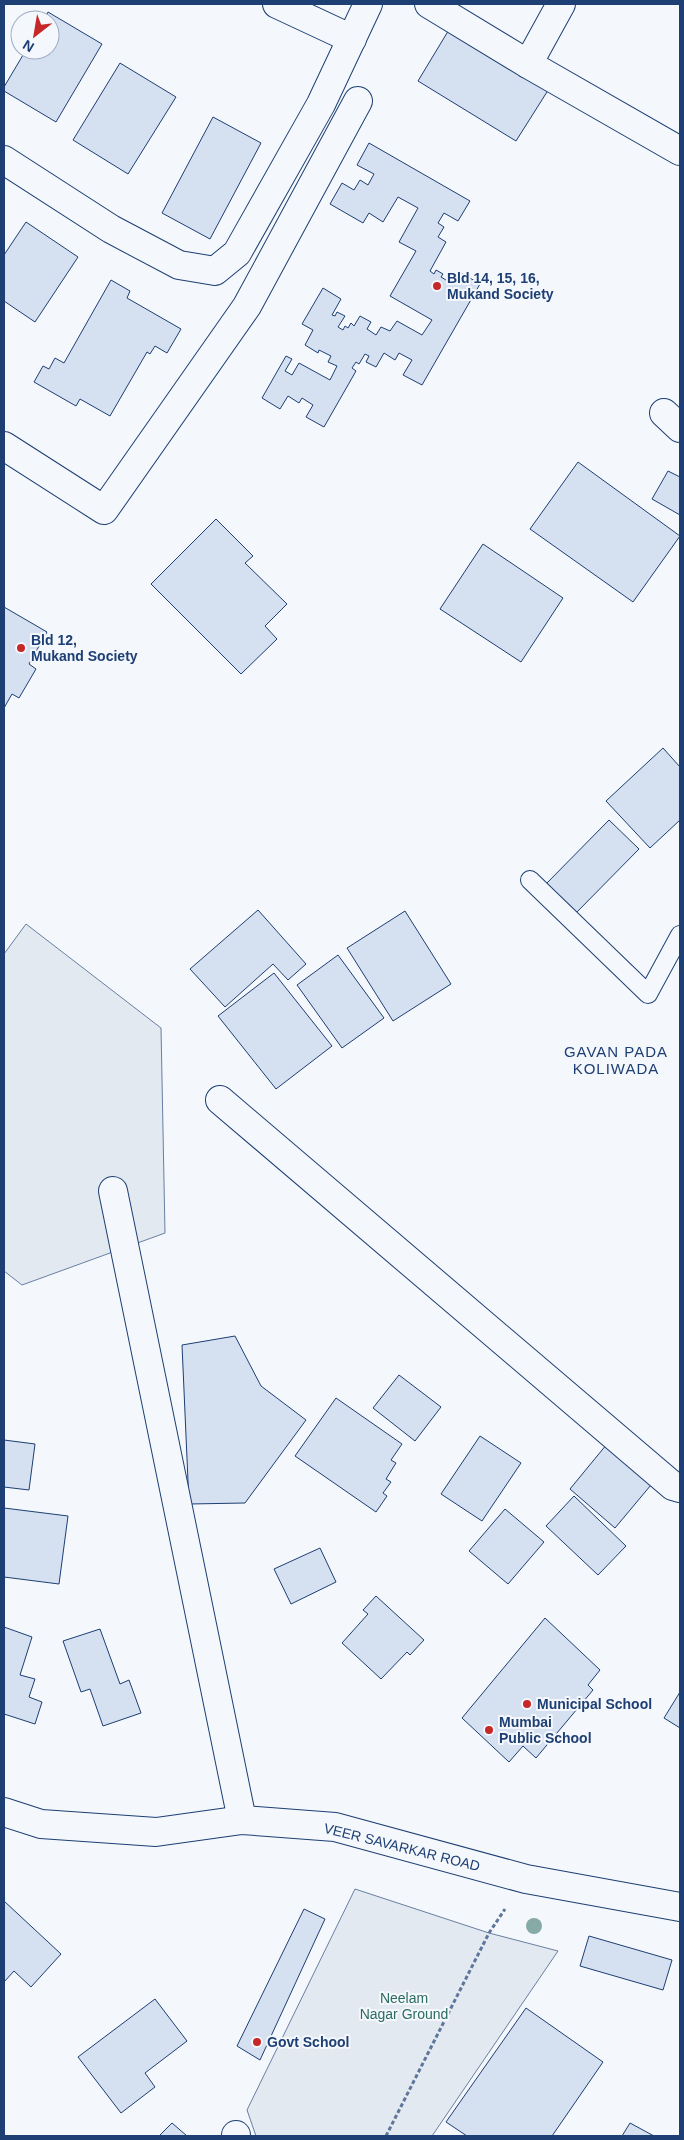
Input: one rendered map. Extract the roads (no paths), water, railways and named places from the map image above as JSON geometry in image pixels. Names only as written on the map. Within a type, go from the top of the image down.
[{"type":"street","points":[[277,4],[352,39]]},
{"type":"street","points":[[4,160],[111,229],[179,265],[215,271],[237,253],[321,104],[368,4]]},
{"type":"street","points":[[429,4],[528,64],[680,151]]},
{"type":"street","points":[[528,64],[561,4]]},
{"type":"street","points":[[4,446],[104,510],[247,306],[358,101]]},
{"type":"street","points":[[220,1100],[665,1480],[673,1486],[680,1488]]},
{"type":"street","points":[[113,1191],[242,1820]]},
{"type":"street","name":"VEER SAVARKAR ROAD","points":[[4,1812],[40,1824],[156,1832],[242,1820],[335,1827],[526,1879],[680,1907]]},
{"type":"lane","points":[[530,880],[648,994],[680,935]]},
{"type":"place","name":"Bld 14, 15, 16, Mukand Society","points":[[437,286]]},
{"type":"place","name":"Bld 12, Mukand Society","points":[[21,648]]},
{"type":"place","name":"Municipal School","points":[[527,1704]]},
{"type":"place","name":"Mumbai Public School","points":[[489,1730]]},
{"type":"place","name":"Govt School","points":[[257,2042]]},
{"type":"district","name":"GAVAN PADA KOLIWADA","points":[[616,1060]]},
{"type":"park label","name":"Neelam Nagar Ground","points":[[404,2006]]}]
